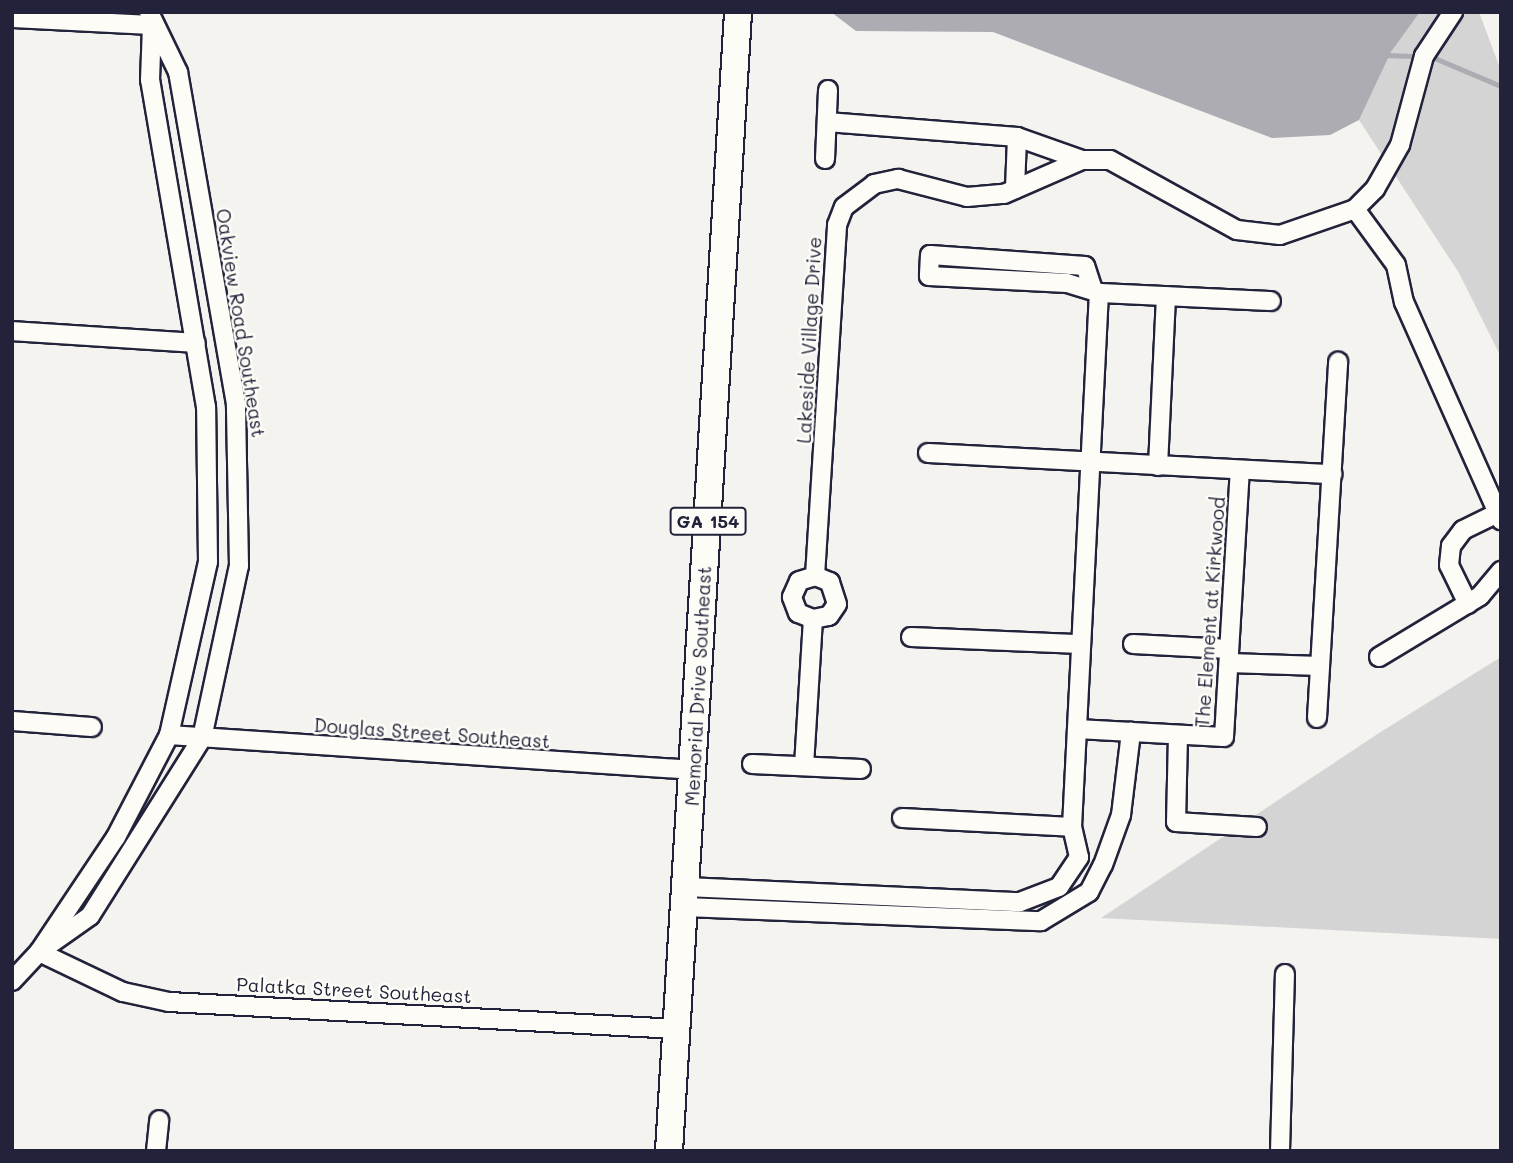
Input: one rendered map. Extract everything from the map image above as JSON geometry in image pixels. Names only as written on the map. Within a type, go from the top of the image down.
[{"type":"main road","name":"Memorial Drive Southeast","points":[[669,1151],[694,770],[737,12]]},
{"type":"street","name":"Lakeside Village Drive","points":[[827,122],[1017,136],[1082,160],[1110,160],[1216,220],[1260,235],[1307,228],[1355,209],[1390,167],[1424,56],[1453,12]]},
{"type":"street","points":[[12,18],[151,19]]},
{"type":"street","name":"Oakview Road Southeast","points":[[12,981],[39,952],[116,837],[169,736],[208,562],[211,471],[196,343],[150,80],[151,19]]},
{"type":"street","name":"Oakview Road Southeast","points":[[39,952],[90,916],[202,738],[239,566],[238,431],[178,72],[151,19]]},
{"type":"street","points":[[825,159],[828,90]]},
{"type":"street","points":[[1015,189],[1017,136]]},
{"type":"street","name":"Lakeside Village Drive","points":[[815,576],[837,225],[844,206],[874,184],[898,179],[967,197],[1015,189],[1082,160]]},
{"type":"street","points":[[1355,209],[1396,265],[1404,302],[1499,517],[1463,530],[1451,546],[1448,565],[1468,604]]},
{"type":"street","points":[[930,256],[929,276],[1067,283],[1096,292],[1271,301]]},
{"type":"street","points":[[685,897],[1020,902],[1059,887],[1079,857],[1072,827],[1096,292]]},
{"type":"street","points":[[1158,466],[1166,296]]},
{"type":"street","points":[[12,331],[196,343]]},
{"type":"street","points":[[1317,718],[1338,362]]},
{"type":"street","points":[[928,453],[1332,474]]},
{"type":"street","name":"The Element at Kirkwood","points":[[1077,729],[1224,737],[1240,470]]},
{"type":"street","points":[[1379,657],[1468,604],[1501,571]]},
{"type":"street","points":[[815,576],[830,582],[837,596],[829,616],[813,619],[798,612],[792,597],[799,581],[815,576]]},
{"type":"street","points":[[804,766],[813,619]]},
{"type":"street","points":[[912,637],[1081,644]]},
{"type":"street","points":[[1133,644],[1320,666]]},
{"type":"street","points":[[12,721],[92,727]]},
{"type":"street","points":[[685,897],[1041,921],[1089,892],[1103,865],[1121,815],[1131,732]]},
{"type":"street","points":[[1178,735],[1176,822],[1257,827]]},
{"type":"street","name":"Douglas Street Southeast","points":[[169,736],[694,770]]},
{"type":"street","points":[[752,764],[861,769]]},
{"type":"street","points":[[902,818],[1072,827]]},
{"type":"street","points":[[1079,857],[1103,865]]},
{"type":"street","name":"Palatka Street Southeast","points":[[39,952],[123,992],[169,1002],[677,1029]]},
{"type":"street","points":[[1280,1151],[1284,974]]},
{"type":"street","points":[[156,1151],[159,1119]]},
{"type":"shaded area","points":[[831,12],[1420,12],[1391,52],[1359,120],[1330,135],[1272,138],[993,32],[856,31]]},
{"type":"shaded area","points":[[1420,12],[1479,12],[1501,71],[1501,357],[1459,273],[1359,120],[1391,52]]},
{"type":"shaded area","points":[[1501,657],[1501,939],[1101,918],[1379,733]]},
{"type":"waterway","points":[[1385,55],[1418,56]]},
{"type":"waterway","points":[[1430,56],[1501,86]]}]
